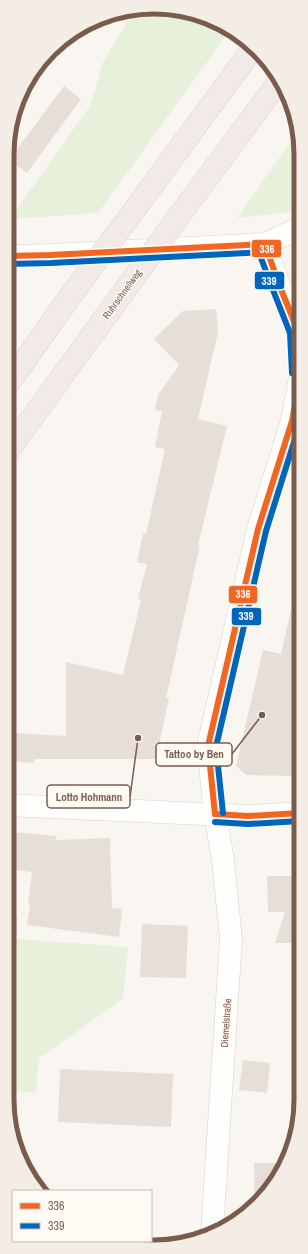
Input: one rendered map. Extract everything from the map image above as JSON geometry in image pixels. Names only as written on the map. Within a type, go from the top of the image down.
[{"type":"highway","points":[[14,376],[69,298],[250,52]]},
{"type":"highway","name":"Ruhrschnellweg","points":[[14,443],[276,85]]},
{"type":"street","points":[[14,256],[265,244],[294,231]]},
{"type":"street","points":[[265,244],[278,282],[294,320]]},
{"type":"street","name":"Diemelstraße","points":[[212,1228],[231,939],[223,860],[215,814],[208,746],[258,529],[292,421],[294,410]]},
{"type":"street","points":[[14,805],[248,816],[294,814]]},
{"type":"green space","points":[[145,14],[172,15],[199,21],[216,28],[227,35],[98,213],[14,219],[14,213],[90,106],[103,62],[131,16]]},
{"type":"green space","points":[[293,138],[294,210],[291,212],[237,218]]},
{"type":"green space","points":[[14,916],[18,916],[17,939],[128,947],[123,999],[39,1058],[36,1093],[14,1091]]},
{"type":"building","points":[[64,86],[81,99],[27,173],[14,164],[14,153]]},
{"type":"building","points":[[216,309],[218,332],[198,419],[227,426],[198,545],[200,545],[166,698],[169,698],[156,759],[34,759],[34,763],[14,761],[14,733],[66,736],[66,662],[123,675],[141,600],[138,599],[147,564],[137,562],[143,533],[146,534],[165,449],[155,447],[162,411],[155,410],[158,395],[179,365],[154,339],[183,311]]},
{"type":"building","points":[[291,610],[294,610],[294,776],[246,775],[236,766],[263,650],[281,654]]},
{"type":"building","points":[[14,832],[56,836],[56,840],[110,838],[112,908],[122,909],[119,937],[27,925],[32,872],[14,870]]},
{"type":"building","points":[[267,876],[294,876],[294,943],[275,943],[285,912],[268,912]]},
{"type":"building","points":[[142,924],[188,926],[186,978],[140,977]]},
{"type":"building","points":[[243,1060],[270,1063],[267,1093],[239,1090]]},
{"type":"building","points":[[60,1069],[173,1074],[171,1127],[58,1122]]},
{"type":"building","points":[[254,1163],[278,1163],[265,1185],[254,1197]]},
{"type":"transit line","name":"336","points":[[265,244],[294,321]]},
{"type":"transit line","name":"336","points":[[14,256],[265,244]]},
{"type":"transit line","name":"339","points":[[257,247],[290,333],[292,373]]},
{"type":"transit line","name":"339","points":[[14,264],[265,252]]},
{"type":"transit line","name":"336","points":[[215,814],[208,746],[258,529],[292,421],[294,410]]},
{"type":"transit line","name":"339","points":[[223,813],[216,747],[266,531],[294,442]]},
{"type":"transit line","name":"336","points":[[215,814],[248,816],[294,813]]},
{"type":"transit line","name":"339","points":[[215,822],[248,824],[294,821]]},
{"type":"place","name":"Tattoo by Ben","points":[[262,715]]},
{"type":"place","name":"Lotto Hohmann","points":[[138,738]]}]
